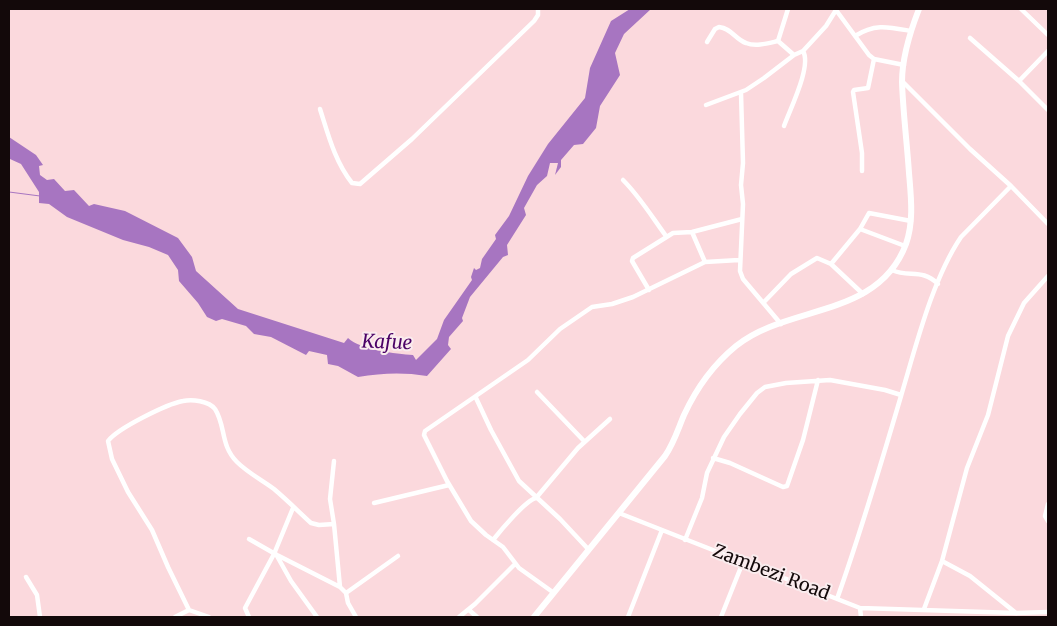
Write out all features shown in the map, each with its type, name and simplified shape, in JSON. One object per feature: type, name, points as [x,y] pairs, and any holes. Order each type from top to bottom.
[{"type":"street","points":[[320,109],[332,146],[346,176],[352,183],[360,184],[412,139],[534,21],[538,15],[538,9]]},
{"type":"street","points":[[778,41],[788,9]]},
{"type":"street","points":[[534,617],[669,450],[691,401],[713,370],[730,351],[746,339],[781,324],[863,294],[875,286],[890,271],[905,246],[912,221],[902,81],[911,31],[919,9]]},
{"type":"street","points":[[1021,9],[1048,35]]},
{"type":"street","points":[[706,105],[741,93],[794,55],[803,51],[826,26],[836,10],[864,51],[874,59],[904,65]]},
{"type":"street","points":[[855,36],[865,30],[886,26],[911,31]]},
{"type":"street","points":[[707,42],[719,27],[726,29],[745,43],[765,44],[778,41]]},
{"type":"street","points":[[970,38],[1019,81],[1048,110]]},
{"type":"street","points":[[778,41],[794,55]]},
{"type":"street","points":[[784,126],[805,68],[806,57],[803,51]]},
{"type":"street","points":[[1019,81],[1048,51]]},
{"type":"street","points":[[862,171],[862,153],[852,92],[868,88],[874,59]]},
{"type":"street","points":[[902,81],[1048,224]]},
{"type":"street","points":[[741,93],[743,154],[740,271],[743,279],[781,324]]},
{"type":"street","points":[[624,180],[637,194],[666,236]]},
{"type":"street","points":[[837,599],[864,520],[913,353],[938,284],[956,244],[1011,186]]},
{"type":"street","points":[[831,264],[860,229],[870,213],[912,221]]},
{"type":"street","points":[[649,290],[632,259],[666,236],[679,232],[692,232],[742,219]]},
{"type":"street","points":[[860,229],[905,246]]},
{"type":"street","points":[[692,232],[705,262]]},
{"type":"street","points":[[764,302],[791,274],[818,258],[831,264],[863,294]]},
{"type":"street","points":[[554,593],[515,564],[511,554],[482,532],[467,516],[449,485],[424,433],[528,360],[560,329],[592,308],[629,299],[705,262],[739,260]]},
{"type":"street","points":[[890,271],[916,273],[932,279],[938,284]]},
{"type":"street","points":[[924,609],[942,561],[966,468],[988,415],[1008,336],[1024,303],[1048,276]]},
{"type":"street","points":[[684,540],[702,498],[705,478],[724,436],[734,420],[756,393],[765,387],[818,380],[840,381],[901,395]]},
{"type":"street","points":[[714,458],[730,463],[784,487],[787,486],[803,440],[818,380]]},
{"type":"street","points":[[537,392],[584,441]]},
{"type":"street","points":[[476,398],[517,477],[589,550]]},
{"type":"street","points":[[209,617],[189,610],[152,530],[128,492],[112,458],[108,443],[110,438],[130,425],[173,404],[183,401],[204,403],[216,410],[227,449],[238,463],[274,489],[314,525],[334,524]]},
{"type":"street","points":[[493,540],[528,502],[536,498],[559,468],[584,441],[610,419]]},
{"type":"street","points":[[334,461],[330,499],[340,587]]},
{"type":"street","points":[[374,503],[449,485]]},
{"type":"street","points":[[1048,504],[1045,516],[1048,521]]},
{"type":"street","points":[[249,617],[245,608],[276,554],[293,508]]},
{"type":"street","name":"Zambezi Road","points":[[619,513],[860,608],[924,609],[1036,615],[1048,612]]},
{"type":"street","points":[[628,617],[662,530]]},
{"type":"street","points":[[249,539],[340,587],[346,593],[348,603],[356,617]]},
{"type":"street","points":[[276,554],[291,581],[317,617]]},
{"type":"street","points":[[346,593],[398,556]]},
{"type":"street","points":[[942,561],[970,576],[1016,613]]},
{"type":"street","points":[[721,617],[743,562]]},
{"type":"street","points":[[459,617],[469,610],[515,564]]},
{"type":"street","points":[[26,577],[37,595],[40,617]]},
{"type":"street","points":[[860,608],[860,617]]},
{"type":"street","points":[[175,617],[189,610]]},
{"type":"street","points":[[469,610],[477,617]]},
{"type":"shaded area","points":[[630,9],[651,9],[624,34],[615,53],[620,75],[600,106],[596,128],[583,144],[574,145],[561,160],[561,167],[555,175],[558,163],[550,163],[547,176],[537,185],[524,208],[526,215],[507,245],[508,255],[503,257],[470,297],[462,318],[463,321],[449,337],[448,345],[451,349],[427,376],[392,374],[358,377],[338,366],[328,364],[327,355],[309,351],[306,355],[271,337],[254,334],[246,326],[222,319],[216,321],[207,317],[179,281],[178,270],[168,255],[149,247],[123,240],[67,217],[49,204],[39,203],[39,192],[21,164],[9,157],[9,137],[36,155],[43,165],[39,166],[40,175],[47,180],[54,179],[65,191],[74,190],[89,206],[94,204],[125,211],[178,238],[192,257],[196,271],[238,309],[344,343],[348,338],[361,346],[413,355],[416,360],[437,339],[444,320],[472,280],[474,268],[476,270],[480,268],[482,259],[496,239],[495,235],[509,216],[528,176],[548,144],[585,98],[590,68],[611,21]]},
{"type":"waterway","points":[[9,192],[40,196]]},
{"type":"water label","name":"Kafue","points":[[387,343]]}]
